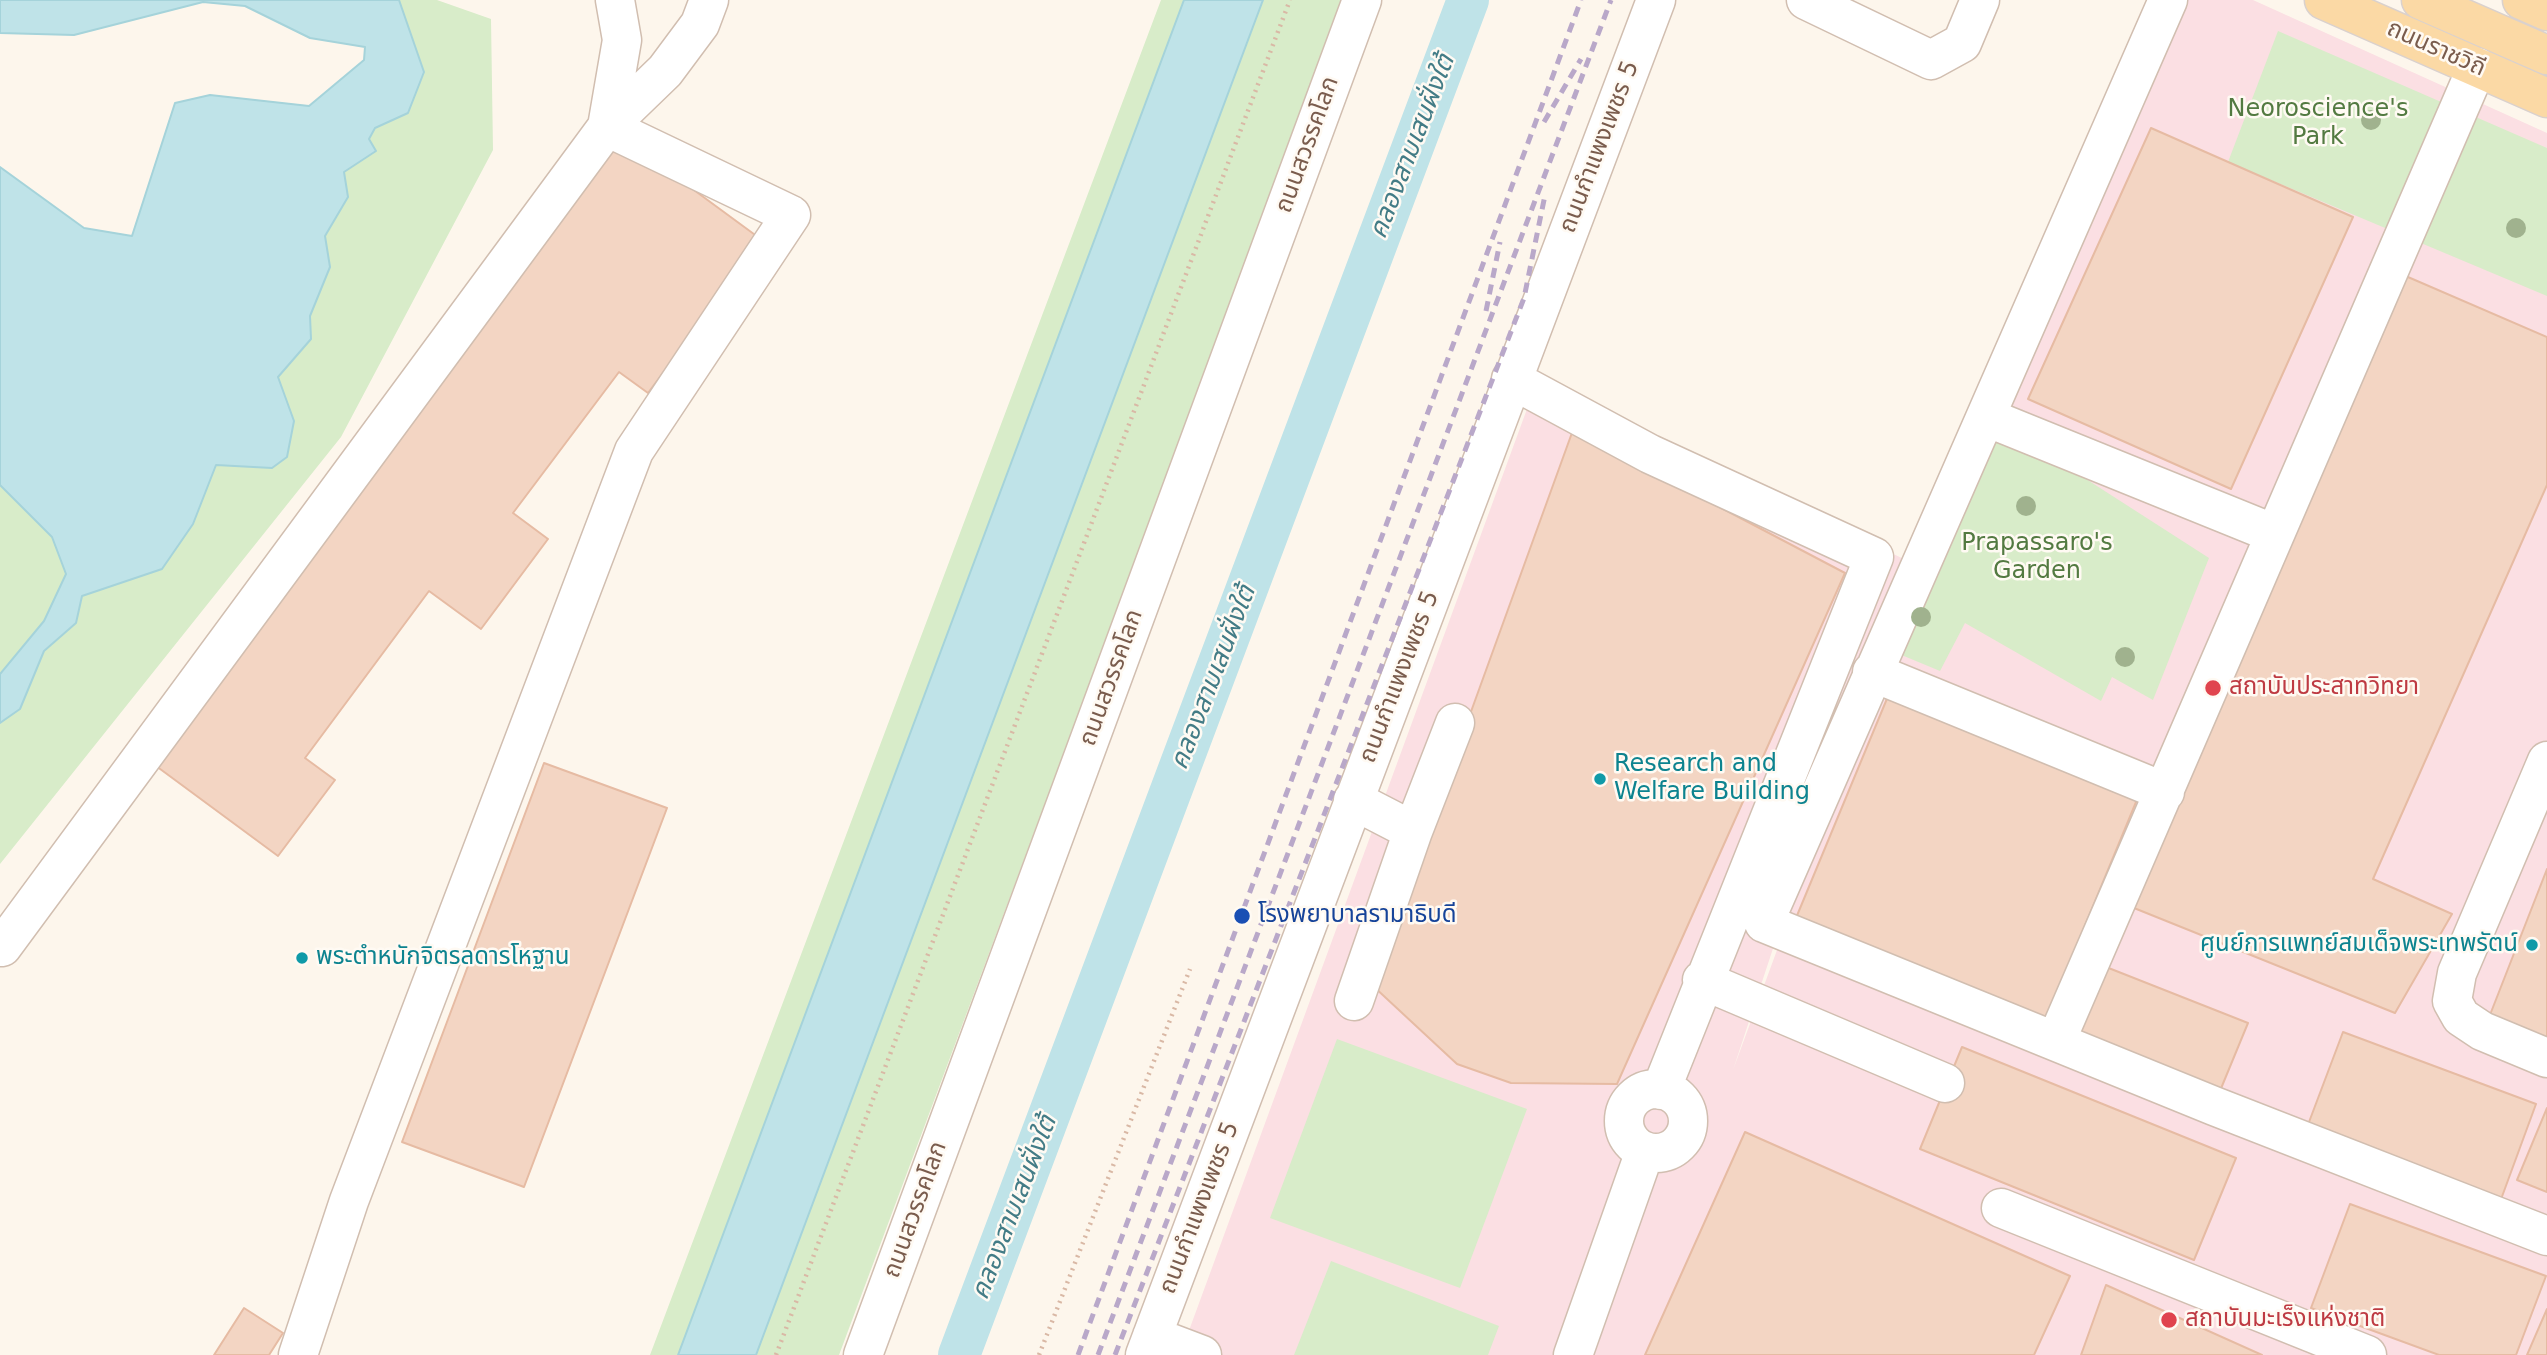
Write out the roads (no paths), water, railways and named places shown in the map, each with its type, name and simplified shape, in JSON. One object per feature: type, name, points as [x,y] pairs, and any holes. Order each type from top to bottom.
[{"type":"main road","name":"ถนนราชวิถี","points":[[2325,0],[2547,98]]},
{"type":"main road","points":[[2421,0],[2547,55]]},
{"type":"main road","points":[[2522,0],[2547,11]]},
{"type":"street","points":[[607,127],[622,40],[615,0]]},
{"type":"street","points":[[1,948],[607,127],[665,71],[699,24],[709,0]]},
{"type":"street","name":"ถนนสวรรคโลก","points":[[863,1355],[1362,0]]},
{"type":"street","name":"ถนนกำแพงเพชร 5","points":[[1148,1346],[1656,0]]},
{"type":"street","points":[[1806,0],[1931,60],[1962,43],[1980,0]]},
{"type":"street","points":[[2168,0],[1764,923],[2538,1233]]},
{"type":"street","points":[[2056,1041],[2477,66]]},
{"type":"street","points":[[298,1355],[349,1201],[634,451],[791,215],[607,127]]},
{"type":"street","points":[[1511,379],[1650,454],[1874,557],[1702,980],[1661,1090],[1679,1099],[1689,1118],[1688,1129],[1676,1147],[1666,1152],[1645,1151],[1573,1355]]},
{"type":"street","points":[[1986,417],[2275,534]]},
{"type":"street","points":[[1872,672],[2165,792]]},
{"type":"street","points":[[1354,1001],[1413,831],[1455,723]]},
{"type":"street","points":[[2547,761],[2457,973],[2452,1001],[2461,1017],[2482,1031],[2547,1058]]},
{"type":"street","points":[[1353,800],[1413,831]]},
{"type":"street","points":[[1702,980],[1945,1083]]},
{"type":"street","points":[[2001,1208],[2367,1355]]},
{"type":"street","points":[[1148,1346],[1202,1355]]},
{"type":"water","points":[[0,0],[399,0],[424,72],[408,113],[375,128],[369,139],[376,151],[344,172],[348,197],[325,236],[330,267],[310,316],[311,339],[278,377],[294,421],[287,457],[272,468],[216,465],[193,524],[162,569],[82,596],[76,623],[44,651],[20,709],[0,723],[0,674],[44,621],[66,574],[52,537],[0,485],[0,167],[84,228],[132,236],[175,103],[210,95],[309,106],[364,60],[365,47],[310,38],[245,6],[203,2],[74,35],[0,33]]},
{"type":"water","points":[[1184,0],[1263,0],[756,1355],[678,1355]]},
{"type":"waterway","name":"คลองสามเสนฝั่งใต้","points":[[959,1355],[1468,0]]},
{"type":"railway","points":[[1078,1355],[1581,0]]},
{"type":"railway","points":[[1098,1355],[1611,0]]},
{"type":"railway","points":[[1544,122],[1581,59]]},
{"type":"railway","points":[[1115,1355],[1524,298],[1545,195]]},
{"type":"railway","points":[[1486,311],[1500,242]]},
{"type":"place","name":"สถาบันประสาทวิทยา","points":[[2213,688]]},
{"type":"place","name":"Research and Welfare Building","points":[[1600,779]]},
{"type":"place","name":"โรงพยาบาลรามาธิบดี","points":[[1242,916]]},
{"type":"place","name":"ศูนย์การแพทย์สมเด็จพระเทพรัตน์","points":[[2532,945]]},
{"type":"place","name":"พระตำหนักจิตรลดารโหฐาน","points":[[302,958]]},
{"type":"place","name":"สถาบันมะเร็งแห่งชาติ","points":[[2169,1320]]},
{"type":"park label","name":"Neoroscience's Park","points":[[2318,124]]},
{"type":"park label","name":"Prapassaro's Garden","points":[[2037,558]]}]
